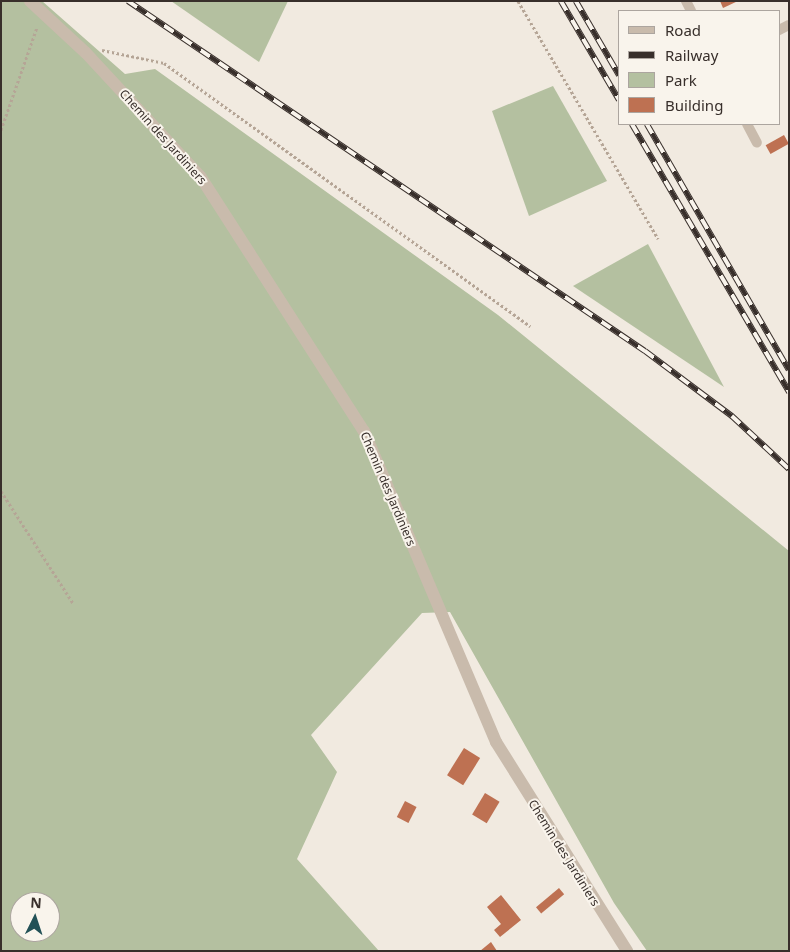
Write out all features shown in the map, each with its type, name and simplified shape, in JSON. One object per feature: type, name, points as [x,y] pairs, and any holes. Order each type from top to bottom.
[{"type":"street","name":"Chemin des Jardiniers","points":[[30,1],[86,53],[200,176],[364,431],[496,742],[627,951]]},
{"type":"lane","points":[[748,125],[757,143]]},
{"type":"path","points":[[518,1],[658,239]]},
{"type":"path","points":[[1,130],[42,13]]},
{"type":"path","points":[[86,53],[97,49],[164,63],[530,326]]},
{"type":"path","points":[[1,491],[73,603]]},
{"type":"green space","points":[[1,1],[42,1],[125,74],[155,69],[498,315],[789,551],[789,951],[647,951],[614,903],[450,612],[422,613],[311,735],[337,772],[297,859],[379,951],[1,951]]},
{"type":"green space","points":[[171,1],[288,1],[259,62]]},
{"type":"green space","points":[[553,86],[607,181],[529,216],[492,111]]},
{"type":"green space","points":[[648,244],[724,387],[573,286]]},
{"type":"building","points":[[720,1],[738,1],[723,8]]},
{"type":"building","points":[[784,135],[789,144],[770,154],[766,145]]},
{"type":"building","points":[[464,748],[480,758],[463,785],[447,775]]},
{"type":"building","points":[[485,793],[500,802],[487,823],[472,814]]},
{"type":"building","points":[[405,801],[417,807],[408,823],[397,817]]},
{"type":"building","points":[[559,888],[564,894],[541,913],[536,907]]},
{"type":"building","points":[[501,895],[521,920],[500,937],[494,930],[501,924],[487,907]]},
{"type":"building","points":[[491,942],[497,951],[480,951]]},
{"type":"railway","points":[[128,1],[645,351],[732,416],[789,469]]},
{"type":"railway","points":[[561,1],[618,98]]},
{"type":"railway","points":[[576,1],[618,73]]},
{"type":"railway","points":[[633,125],[789,392]]},
{"type":"railway","points":[[648,125],[789,370]]}]
